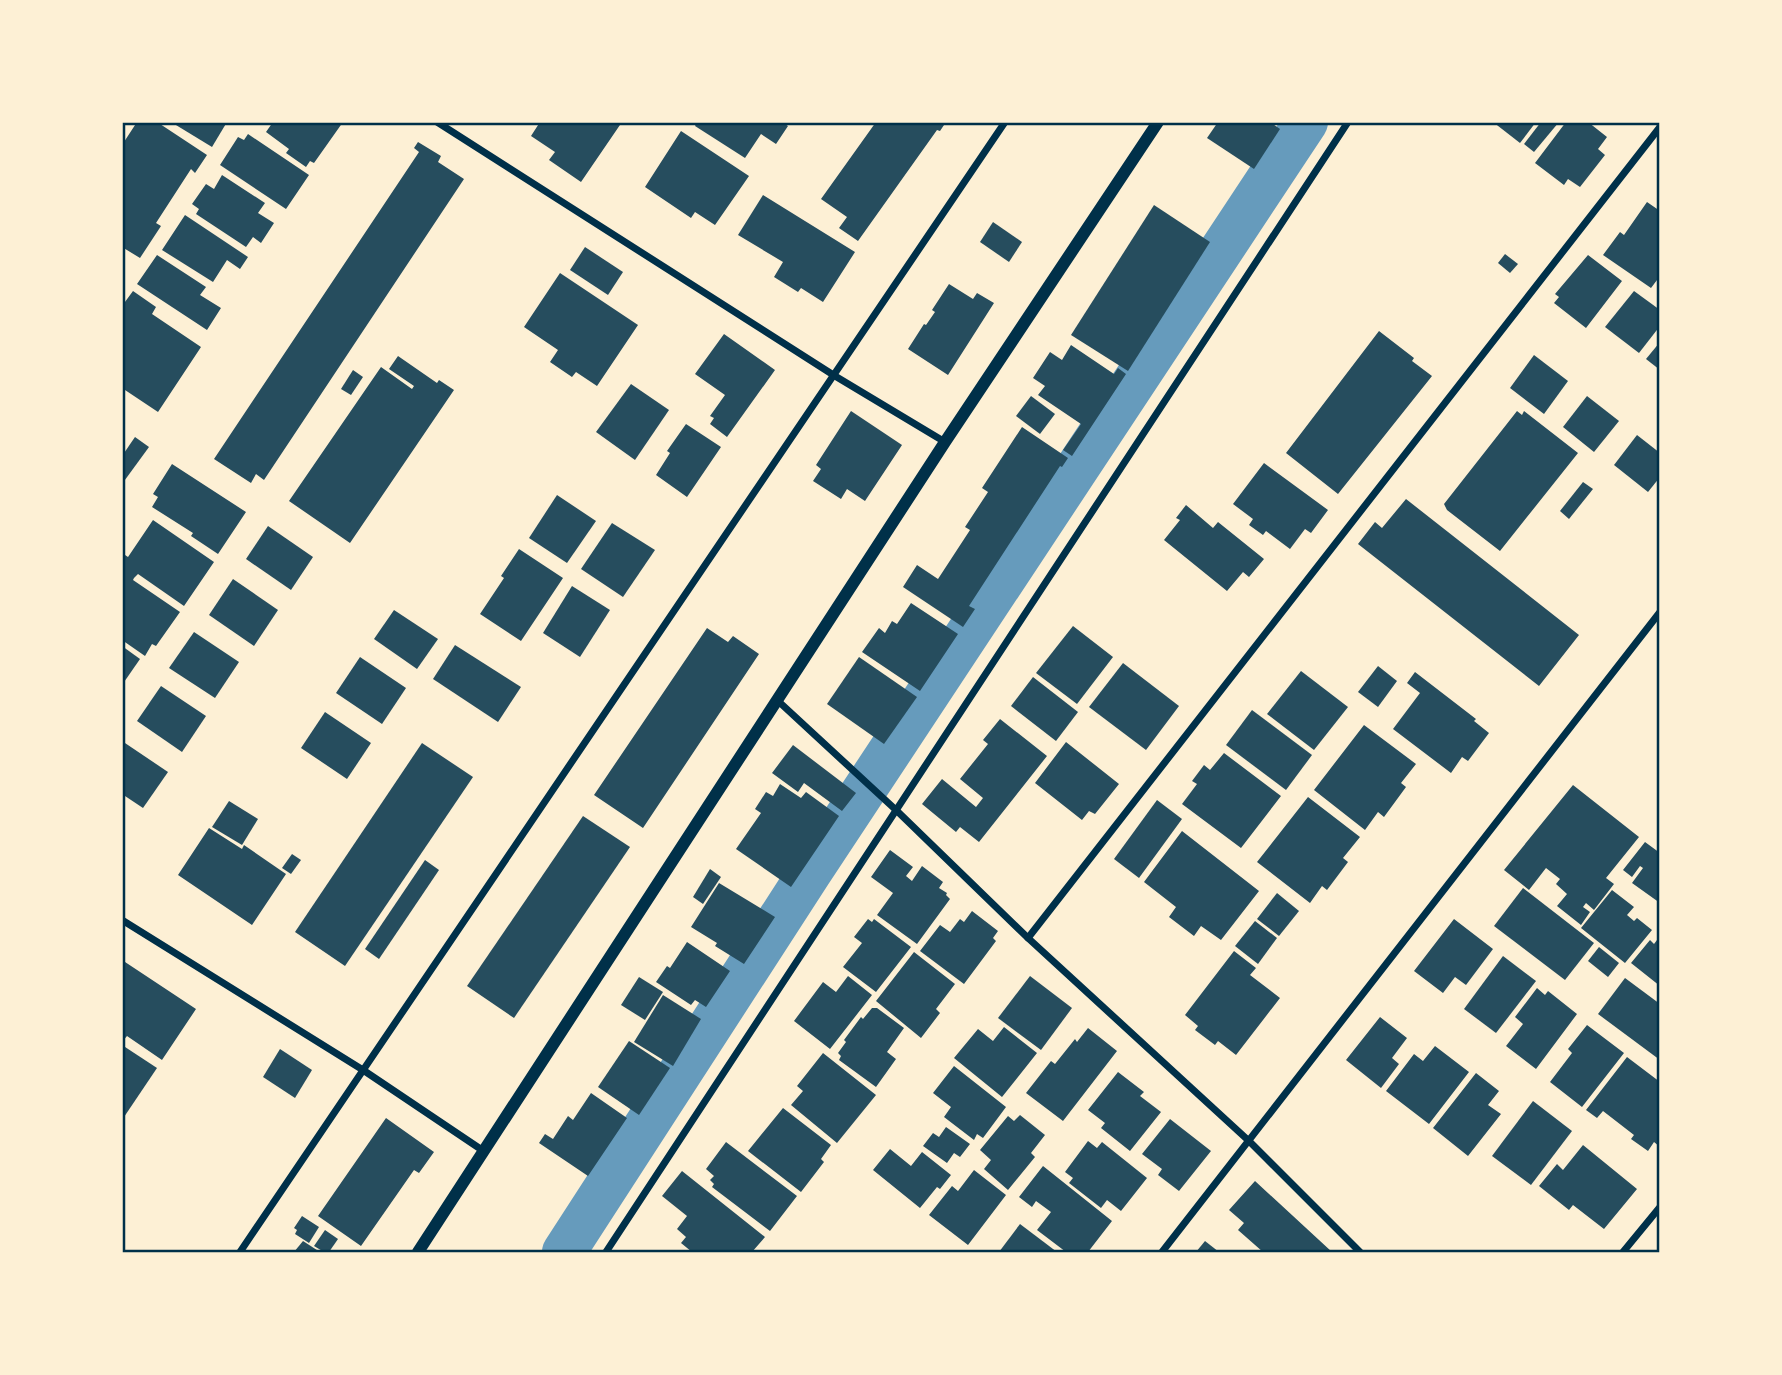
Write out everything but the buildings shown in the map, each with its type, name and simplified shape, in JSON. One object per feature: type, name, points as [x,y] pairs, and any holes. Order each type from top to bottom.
[{"type":"street","points":[[436,122],[835,376],[945,442]]},
{"type":"street","points":[[240,1252],[1005,122]]},
{"type":"street","points":[[418,1252],[485,1153],[945,442],[1158,122]]},
{"type":"street","points":[[606,1252],[1348,122]]},
{"type":"street","points":[[1028,938],[1660,127]]},
{"type":"street","points":[[1162,1252],[1660,612]]},
{"type":"street","points":[[777,700],[1028,938],[1249,1141],[1360,1252]]},
{"type":"street","points":[[122,920],[363,1070],[485,1153]]},
{"type":"street","points":[[1623,1252],[1660,1207]]},
{"type":"waterway","points":[[564,1252],[810,872],[1306,122]]}]
